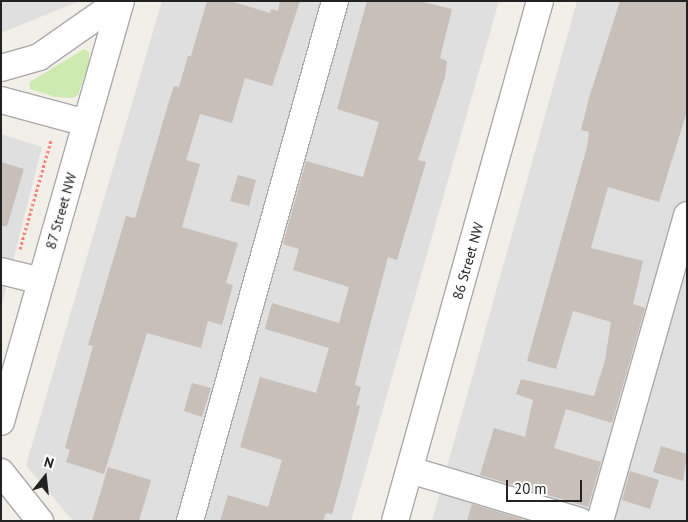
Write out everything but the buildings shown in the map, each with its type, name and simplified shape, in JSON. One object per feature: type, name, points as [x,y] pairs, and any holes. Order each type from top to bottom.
[{"type":"street","name":"87 Street NW","points":[[1,68],[39,57],[120,1]]},
{"type":"street","name":"87 Street NW","points":[[1,422],[21,276],[86,123],[120,1]]},
{"type":"street","points":[[190,521],[335,1]]},
{"type":"street","name":"86 Street NW","points":[[395,521],[540,1]]},
{"type":"street","points":[[1,100],[86,123]]},
{"type":"street","points":[[600,521],[687,215]]},
{"type":"street","points":[[410,470],[580,521]]},
{"type":"street","points":[[1,472],[40,521]]},
{"type":"path","points":[[21,276],[16,266],[59,116]]},
{"type":"shaded area","points":[[1,1],[80,1],[1,33]]},
{"type":"shaded area","points":[[162,1],[499,1],[351,521],[73,521],[26,465]]},
{"type":"shaded area","points":[[577,1],[687,1],[687,521],[432,521]]},
{"type":"shaded area","points":[[1,134],[42,147],[1,308]]},
{"type":"green space","points":[[84,49],[89,52],[89,62],[78,95],[73,98],[55,97],[30,89],[30,82]]}]
